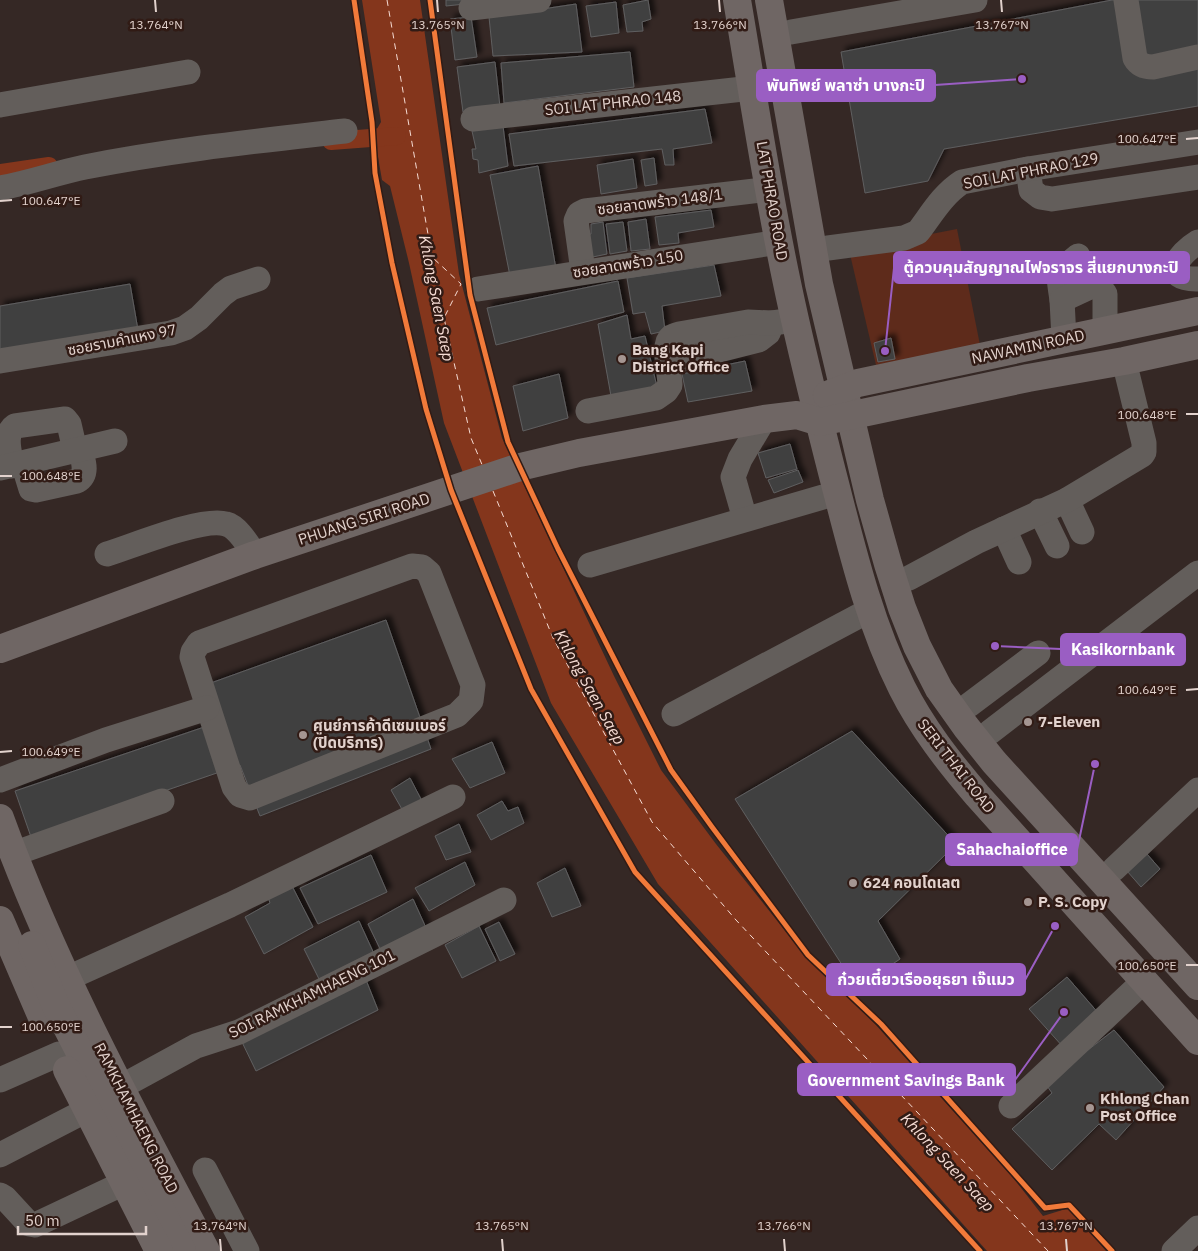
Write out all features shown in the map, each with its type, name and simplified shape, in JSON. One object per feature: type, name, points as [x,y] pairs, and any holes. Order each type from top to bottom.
[{"type":"main road","name":"LAT PHRAO ROAD","points":[[737,0],[779,242],[783,322],[810,412]]},
{"type":"main road","points":[[748,0],[787,221],[816,361],[868,567],[900,658],[923,699],[979,776],[1198,1016]]},
{"type":"main road","points":[[769,0],[819,284],[870,500],[902,608],[917,646],[939,688],[966,727],[994,762],[1198,986]]},
{"type":"main road","points":[[785,0],[828,248],[858,383],[909,578],[920,614],[934,649],[969,705],[990,732],[1198,959]]},
{"type":"main road","name":"NAWAMIN ROAD","points":[[858,383],[1198,312]]},
{"type":"main road","points":[[1064,339],[1070,371]]},
{"type":"main road","name":"NAWAMIN ROAD","points":[[866,412],[1198,345]]},
{"type":"main road","name":"PHUANG SIRI ROAD","points":[[810,412],[858,383]]},
{"type":"main road","name":"PHUANG SIRI ROAD","points":[[0,649],[255,555],[518,468],[579,453],[764,419],[810,412],[866,412]]},
{"type":"main road","name":"SERI THAI ROAD","points":[[810,412],[870,610],[899,682],[916,715],[933,740],[977,795],[1198,1041]]},
{"type":"main road","name":"RAMKHAMHAENG ROAD","points":[[0,818],[7,859],[55,1004],[182,1251]]},
{"type":"main road","name":"RAMKHAMHAENG ROAD","points":[[7,859],[120,1088],[206,1251]]},
{"type":"main road","points":[[1,926],[59,1054],[159,1251]]},
{"type":"street","points":[[471,8],[540,0]]},
{"type":"street","points":[[791,32],[975,0]]},
{"type":"street","points":[[1126,0],[1134,58],[1137,62],[1147,67],[1153,67],[1198,57]]},
{"type":"street","points":[[0,105],[188,72]]},
{"type":"street","name":"SOI LAT PHRAO 148","points":[[474,119],[752,88]]},
{"type":"street","points":[[0,188],[84,168],[200,148],[345,131]]},
{"type":"street","name":"SOI LAT PHRAO 129","points":[[828,248],[913,236],[953,188],[962,182],[1028,169],[1198,142]]},
{"type":"street","points":[[1028,169],[1031,190],[1040,197],[1052,199],[1198,177]]},
{"type":"street","name":"ซอยลาดพร้าว 148/1","points":[[583,271],[576,221],[579,214],[585,211],[770,189]]},
{"type":"street","name":"ซอยลาดพร้าว 150","points":[[478,289],[583,271],[779,242]]},
{"type":"street","points":[[1198,242],[1181,256],[1175,265],[1177,274],[1183,277],[1198,279]]},
{"type":"street","points":[[1064,339],[1059,274],[1061,270],[1078,256]]},
{"type":"street","name":"ซอยรามคำแหง 97","points":[[0,362],[171,333],[185,328],[200,318],[231,288],[258,279]]},
{"type":"street","points":[[1062,300],[1092,286],[1099,286],[1105,294],[1105,331]]},
{"type":"street","points":[[588,411],[656,398],[666,391],[670,385],[668,362],[759,340],[783,322]]},
{"type":"street","points":[[909,578],[1040,511],[1067,500],[1138,459],[1144,452],[1144,443],[1124,361]]},
{"type":"street","points":[[745,519],[733,476],[740,459],[764,419]]},
{"type":"street","points":[[65,420],[69,424],[78,450],[84,473],[82,478],[36,490],[31,489],[12,466],[8,435],[11,429],[16,426],[65,420]]},
{"type":"street","points":[[78,450],[115,440]]},
{"type":"street","points":[[590,565],[823,497]]},
{"type":"street","points":[[1067,500],[1082,532]]},
{"type":"street","points":[[1040,511],[1057,546]]},
{"type":"street","points":[[107,554],[197,525],[214,523],[228,524],[255,555]]},
{"type":"street","points":[[1004,529],[1019,562]]},
{"type":"street","points":[[412,566],[422,567],[429,573],[473,685],[471,701],[457,715],[250,798],[240,795],[234,787],[207,708],[192,658],[199,642],[412,566]]},
{"type":"street","points":[[990,732],[1198,573]]},
{"type":"street","points":[[674,714],[870,610]]},
{"type":"street","points":[[969,705],[1038,653]]},
{"type":"street","points":[[0,780],[106,740],[207,708]]},
{"type":"street","points":[[1114,869],[1198,790]]},
{"type":"street","points":[[66,979],[230,905],[453,797]]},
{"type":"street","points":[[7,859],[162,801]]},
{"type":"street","name":"SOI RAMKHAMHAENG 101","points":[[120,1088],[196,1046],[239,1032],[504,900]]},
{"type":"street","points":[[1010,1106],[1144,981]]},
{"type":"street","points":[[0,1080],[59,1054]]},
{"type":"street","points":[[0,1155],[87,1110]]},
{"type":"street","points":[[205,1170],[247,1251]]},
{"type":"street","points":[[0,1195],[5,1198],[28,1224],[35,1225],[124,1183]]},
{"type":"street","points":[[1174,1251],[1198,1228]]},
{"type":"shaded area","points":[[957,229],[980,345],[876,365],[849,250]]},
{"type":"water","name":"Khlong Saen Saep","points":[[362,0],[420,0],[459,274],[502,438],[614,676],[661,770],[716,844],[806,957],[876,1025],[1014,1179],[1043,1216],[1069,1208],[1106,1251],[987,1251],[658,884],[551,703],[444,423],[390,186],[382,180],[374,134],[381,122]]},
{"type":"building","points":[[446,0],[483,0],[484,2],[446,6]]},
{"type":"building","points":[[648,0],[651,19],[642,22],[643,31],[627,32],[623,5]]},
{"type":"building","points":[[1112,0],[1198,0],[1198,106],[944,149],[928,181],[865,193],[841,52]]},
{"type":"building","points":[[616,2],[619,33],[591,37],[586,6]]},
{"type":"building","points":[[576,4],[582,52],[493,56],[489,17]]},
{"type":"building","points":[[471,17],[477,57],[455,60],[450,19]]},
{"type":"building","points":[[630,52],[634,87],[504,103],[501,63]]},
{"type":"building","points":[[495,62],[500,107],[463,112],[457,67]]},
{"type":"building","points":[[705,109],[712,143],[673,149],[674,165],[665,165],[662,149],[514,166],[509,134]]},
{"type":"building","points":[[503,126],[508,166],[479,173],[478,160],[473,159],[472,149],[476,149],[472,131]]},
{"type":"building","points":[[654,158],[657,184],[645,186],[641,160]]},
{"type":"building","points":[[633,159],[637,188],[601,194],[597,165]]},
{"type":"building","points":[[538,166],[556,269],[510,276],[490,175]]},
{"type":"building","points":[[711,210],[714,227],[678,233],[679,243],[659,245],[655,217]]},
{"type":"building","points":[[646,219],[650,249],[631,251],[628,222]]},
{"type":"building","points":[[603,222],[607,254],[588,258],[582,235],[591,234],[591,224]]},
{"type":"building","points":[[623,222],[627,251],[610,254],[606,224]]},
{"type":"building","points":[[714,265],[721,296],[662,306],[665,331],[651,334],[645,312],[633,314],[627,278]]},
{"type":"building","points":[[618,281],[624,312],[496,345],[487,308]]},
{"type":"building","points":[[130,284],[138,330],[0,353],[0,306]]},
{"type":"building","points":[[627,315],[631,339],[645,336],[657,387],[611,396],[598,324]]},
{"type":"building","points":[[891,338],[895,359],[878,362],[874,343]]},
{"type":"building","points":[[745,361],[752,391],[688,402],[682,374]]},
{"type":"building","points":[[559,374],[568,418],[523,431],[513,386]]},
{"type":"building","points":[[790,444],[797,469],[766,478],[758,453]]},
{"type":"building","points":[[798,470],[803,482],[774,493],[768,480]]},
{"type":"building","name":"ศูนย์การค้าดีเซมเบอร์ (ปิดบริการ)","points":[[386,620],[431,749],[260,816],[240,765],[31,837],[15,791],[219,722],[208,684]]},
{"type":"building","name":"624 คอนโดเลต","points":[[852,731],[956,844],[878,921],[900,959],[857,988],[735,799]]},
{"type":"building","points":[[492,742],[505,773],[470,788],[452,759]]},
{"type":"building","points":[[410,778],[422,801],[403,811],[391,790]]},
{"type":"building","points":[[502,801],[508,811],[518,807],[524,823],[491,840],[477,815]]},
{"type":"building","points":[[459,824],[471,852],[446,860],[435,836]]},
{"type":"building","points":[[1147,854],[1160,869],[1141,887],[1127,871]]},
{"type":"building","points":[[371,855],[387,892],[318,924],[300,888]]},
{"type":"building","points":[[465,862],[475,885],[429,911],[415,888]]},
{"type":"building","points":[[565,868],[581,906],[552,917],[537,883]]},
{"type":"building","points":[[292,886],[313,927],[264,954],[245,917],[270,903],[268,897]]},
{"type":"building","points":[[413,899],[427,930],[383,955],[368,924]]},
{"type":"building","points":[[359,921],[375,956],[321,983],[304,949]]},
{"type":"building","points":[[499,922],[515,954],[500,961],[485,929]]},
{"type":"building","points":[[479,926],[496,961],[462,978],[445,945]]},
{"type":"building","points":[[1067,977],[1100,1015],[1064,1048],[1029,1009]]},
{"type":"building","points":[[366,980],[378,1010],[256,1071],[240,1038]]},
{"type":"building","name":"Khlong Chan Post Office","points":[[1114,1030],[1164,1087],[1116,1140],[1099,1124],[1052,1170],[1012,1129],[1052,1093],[1045,1083]]},
{"type":"waterway","points":[[331,141],[397,136]]},
{"type":"waterway","points":[[0,173],[49,166]]},
{"type":"ferry route","points":[[387,0],[432,257],[461,284],[444,318],[471,438],[483,467]]},
{"type":"ferry route","points":[[493,491],[553,638],[652,822],[736,920],[1048,1251]]},
{"type":"cycle path","points":[[354,0],[372,122],[375,173],[392,263],[426,409],[451,490],[531,689],[635,872],[980,1251]]},
{"type":"cycle path","points":[[430,0],[470,295],[508,442],[558,549],[671,770],[808,955],[881,1024],[1045,1208],[1069,1205],[1112,1251]]},
{"type":"place","name":"พันทิพย์ พลาซ่า บางกะปิ","points":[[1022,79]]},
{"type":"place","name":"ตู้ควบคุมสัญญาณไฟจราจร สี่แยกบางกะปิ","points":[[885,351]]},
{"type":"place","name":"Bang Kapi District Office","points":[[622,359]]},
{"type":"place","name":"Kasikornbank","points":[[995,646]]},
{"type":"place","name":"7-Eleven","points":[[1028,722]]},
{"type":"place","name":"ศูนย์การค้าดีเซมเบอร์ (ปิดบริการ)","points":[[303,735]]},
{"type":"place","name":"Sahachaioffice","points":[[1095,764]]},
{"type":"place","name":"624 คอนโดเลต","points":[[853,883]]},
{"type":"place","name":"P. S. Copy","points":[[1028,902]]},
{"type":"place","name":"ก๋วยเตี๋ยวเรืออยุธยา เจ๊แมว","points":[[1055,926]]},
{"type":"place","name":"Government Savings Bank","points":[[1064,1012]]},
{"type":"place","name":"Khlong Chan Post Office","points":[[1090,1108]]}]
